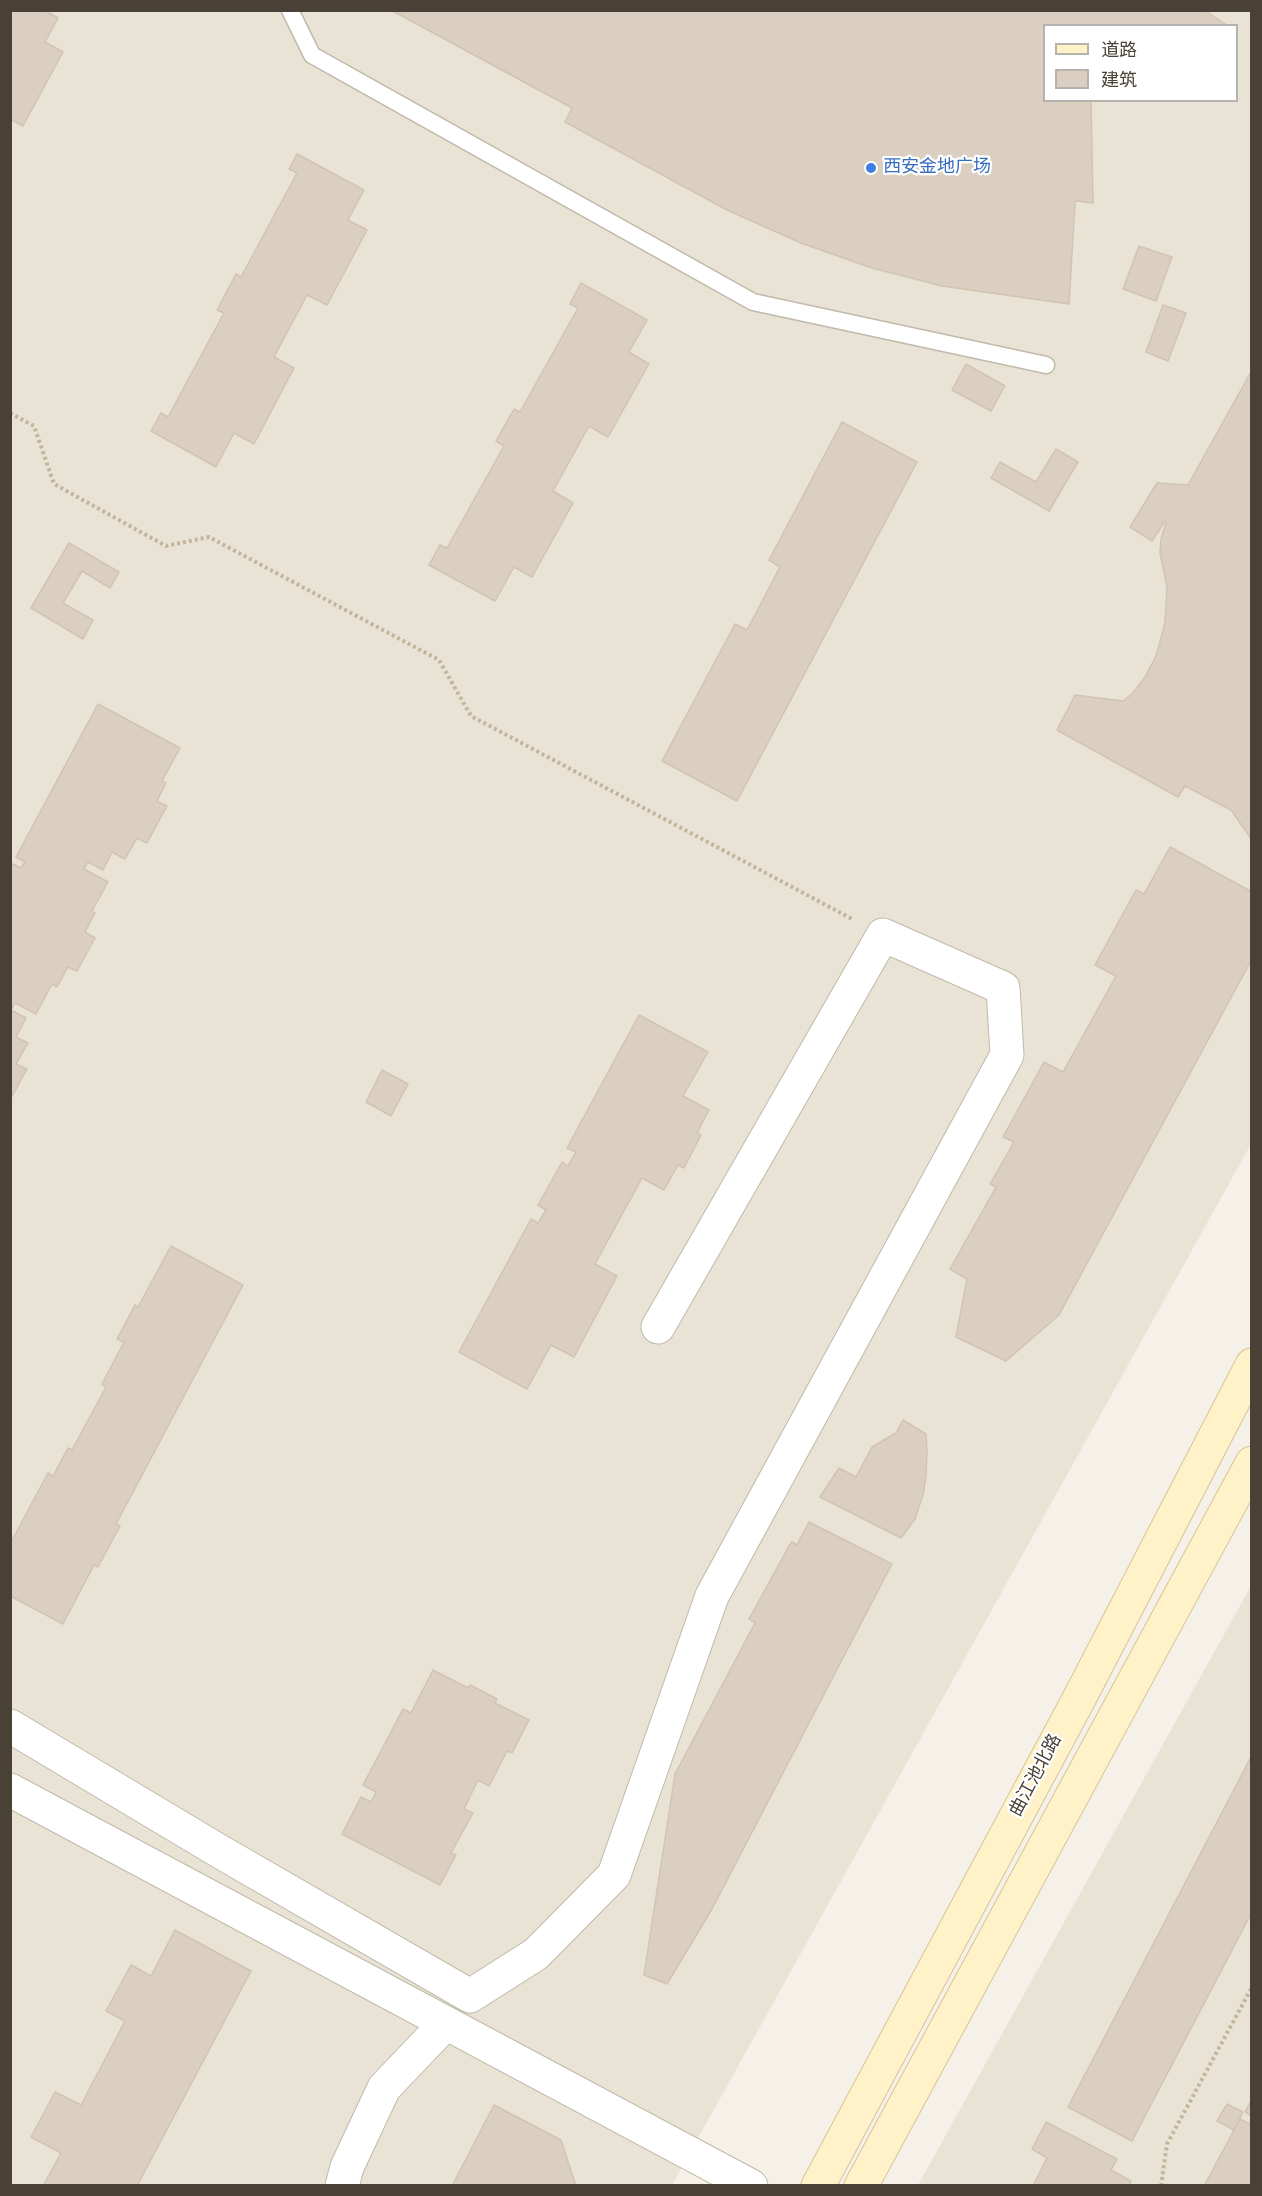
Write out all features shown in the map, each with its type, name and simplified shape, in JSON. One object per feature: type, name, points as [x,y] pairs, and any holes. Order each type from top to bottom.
[{"type":"main road","name":"曲江池北路","points":[[818,2186],[1080,1697],[1251,1365]]},
{"type":"main road","points":[[861,2186],[1251,1463]]},
{"type":"street","points":[[10,1726],[219,1851],[470,1996],[536,1954],[614,1875],[712,1596],[1007,1055],[1003,988],[883,935],[658,1327]]},
{"type":"street","points":[[10,1791],[751,2186]]},
{"type":"street","points":[[342,2186],[347,2167],[384,2088],[446,2023]]},
{"type":"lane","points":[[290,10],[312,55],[753,302],[1046,365]]},
{"type":"path","points":[[10,413],[34,426],[54,484],[166,546],[209,537],[439,660],[471,716],[883,935]]},
{"type":"path","points":[[1161,2186],[1167,2144],[1251,1987]]},
{"type":"shaded area","points":[[11,11],[1251,11],[1251,1144],[672,2185],[11,2186]]},
{"type":"shaded area","points":[[1251,1586],[1251,2185],[918,2185]]},
{"type":"building","points":[[10,10],[44,10],[58,18],[45,42],[63,52],[23,126],[10,119]]},
{"type":"building","name":"西安金地广场","points":[[391,10],[1204,10],[1225,24],[1043,24],[1043,102],[1091,102],[1093,203],[1076,201],[1075,203],[1069,304],[942,286],[872,268],[801,243],[727,210],[565,122],[572,108]]},
{"type":"building","points":[[297,154],[364,190],[348,220],[367,230],[327,305],[307,295],[274,357],[294,368],[254,444],[234,433],[216,467],[151,431],[161,413],[168,417],[224,313],[217,310],[236,274],[241,277],[297,173],[289,169]]},
{"type":"building","points":[[1139,246],[1172,257],[1156,301],[1123,289]]},
{"type":"building","points":[[581,283],[647,320],[629,352],[649,364],[608,437],[589,426],[553,491],[573,503],[532,577],[514,567],[495,601],[429,565],[440,545],[447,548],[504,446],[496,441],[514,409],[520,412],[578,308],[570,304]]},
{"type":"building","points":[[1163,305],[1186,313],[1168,361],[1146,352]]},
{"type":"building","points":[[966,364],[1005,386],[991,411],[952,390]]},
{"type":"building","points":[[1252,370],[1252,840],[1231,810],[1185,786],[1178,797],[1057,730],[1075,695],[1123,701],[1133,693],[1145,677],[1156,656],[1165,623],[1167,587],[1160,553],[1166,523],[1165,521],[1152,541],[1130,527],[1157,483],[1188,485]]},
{"type":"building","points":[[842,422],[917,462],[737,801],[662,761],[735,624],[747,630],[780,567],[769,560]]},
{"type":"building","points":[[1056,449],[1078,462],[1049,511],[991,478],[1000,462],[1036,482]]},
{"type":"building","points":[[69,543],[119,572],[110,588],[82,571],[63,603],[93,620],[83,639],[31,608]]},
{"type":"building","points":[[98,704],[180,748],[162,781],[166,783],[157,801],[167,806],[147,843],[137,838],[125,859],[112,852],[103,870],[88,862],[84,869],[108,882],[92,911],[95,913],[85,932],[95,938],[77,971],[68,967],[57,987],[52,984],[36,1014],[15,1003],[11,1010],[26,1018],[16,1037],[28,1043],[16,1064],[27,1069],[10,1100],[10,869],[13,864],[21,868],[25,862],[16,857]]},
{"type":"building","points":[[1170,847],[1252,892],[1252,959],[1059,1315],[1006,1361],[956,1337],[967,1279],[950,1269],[996,1187],[990,1184],[1014,1142],[1003,1137],[1044,1062],[1063,1072],[1116,976],[1095,965],[1136,890],[1144,894]]},
{"type":"building","points":[[639,1015],[708,1052],[683,1096],[709,1110],[697,1133],[701,1135],[684,1168],[678,1165],[664,1190],[642,1178],[595,1264],[617,1276],[574,1357],[551,1345],[527,1389],[459,1352],[531,1219],[538,1223],[546,1210],[538,1205],[562,1162],[568,1166],[576,1152],[567,1148]]},
{"type":"building","points":[[382,1070],[408,1084],[391,1116],[366,1102]]},
{"type":"building","points":[[171,1246],[243,1285],[116,1524],[120,1526],[98,1567],[94,1565],[63,1624],[10,1596],[10,1544],[48,1473],[53,1476],[68,1448],[72,1450],[106,1387],[102,1384],[124,1342],[117,1339],[135,1305],[138,1307]]},
{"type":"building","points":[[903,1420],[926,1434],[927,1451],[923,1495],[915,1519],[901,1538],[820,1497],[839,1468],[856,1477],[872,1447],[896,1433]]},
{"type":"building","points":[[809,1522],[892,1564],[712,1909],[667,1984],[644,1975],[675,1774],[755,1623],[749,1619],[789,1546],[792,1542],[797,1545]]},
{"type":"building","points":[[433,1670],[468,1688],[470,1685],[497,1699],[495,1703],[529,1720],[512,1753],[507,1751],[489,1786],[478,1780],[464,1809],[473,1813],[451,1853],[456,1855],[440,1885],[342,1834],[361,1797],[371,1802],[376,1792],[363,1785],[403,1709],[411,1713]]},
{"type":"building","points":[[1252,1755],[1252,1912],[1132,2141],[1068,2107]]},
{"type":"building","points":[[175,1930],[251,1971],[137,2186],[43,2186],[61,2153],[31,2137],[55,2092],[81,2105],[125,2021],[106,2011],[131,1965],[151,1976]]},
{"type":"building","points":[[1252,2099],[1252,2116],[1245,2112]]},
{"type":"building","points":[[1227,2104],[1243,2112],[1234,2130],[1217,2121]]},
{"type":"building","points":[[494,2105],[561,2140],[576,2186],[452,2186]]},
{"type":"building","points":[[1240,2119],[1252,2125],[1252,2186],[1204,2186]]},
{"type":"building","points":[[1046,2122],[1117,2159],[1111,2170],[1131,2181],[1129,2186],[1033,2186],[1047,2158],[1032,2149]]},
{"type":"place","name":"西安金地广场","points":[[871,168]]}]
